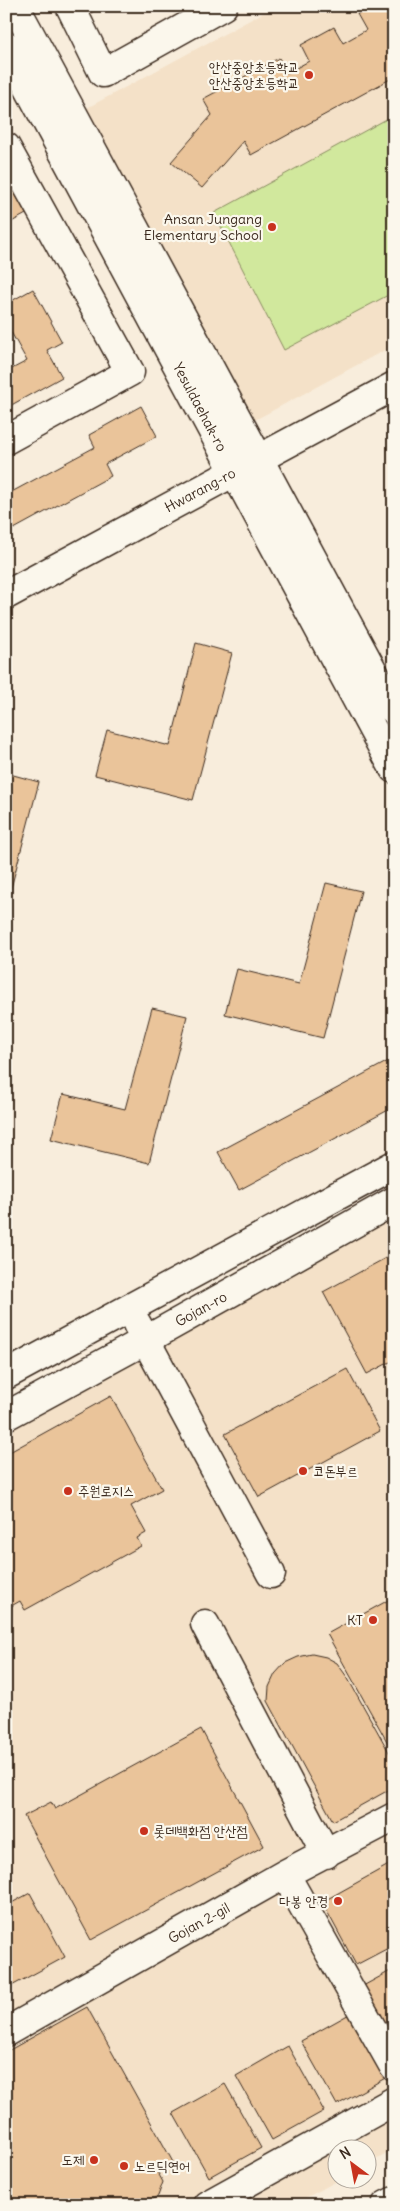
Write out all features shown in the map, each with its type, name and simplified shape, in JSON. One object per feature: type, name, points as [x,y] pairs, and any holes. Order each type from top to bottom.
[{"type":"street","name":"Yesuldaehak-ro","points":[[15,6],[394,710]]},
{"type":"street","points":[[70,6],[102,73],[223,6]]},
{"type":"street","name":"Yesuldaehak-ro","points":[[6,46],[394,769]]},
{"type":"street","points":[[6,147],[130,372],[6,440]]},
{"type":"street","name":"Hwarang-ro","points":[[6,595],[394,386]]},
{"type":"street","points":[[6,1375],[394,1166]]},
{"type":"street","name":"Gojan-ro","points":[[6,1416],[394,1201]]},
{"type":"street","points":[[129,1309],[271,1574]]},
{"type":"street","points":[[205,1624],[326,1854]]},
{"type":"street","name":"Gojan 2-gil","points":[[6,2032],[285,1874],[394,1817]]},
{"type":"street","points":[[285,1874],[394,2067]]},
{"type":"street","points":[[207,2205],[394,2101]]},
{"type":"street","points":[[386,2205],[394,2202]]},
{"type":"shaded area","name":"Ansan Jungang Elementary School","points":[[276,6],[394,6],[394,345],[255,420],[87,108]]},
{"type":"shaded area","points":[[394,1218],[394,2150],[378,2159],[378,2138],[328,2138],[328,2186],[292,2205],[6,2205],[6,1426]]},
{"type":"green space","points":[[394,115],[394,292],[284,350],[214,213]]},
{"type":"building","points":[[84,6],[103,6],[89,14]]},
{"type":"building","points":[[372,6],[393,6],[394,8],[394,77],[251,155],[243,141],[202,188],[171,162],[212,115],[203,99],[279,58],[287,73],[309,61],[301,45],[334,27],[343,43],[366,30],[357,14]]},
{"type":"building","points":[[10,184],[26,214],[6,225],[6,186]]},
{"type":"building","points":[[33,289],[62,342],[47,350],[62,377],[6,408],[6,372],[27,361],[6,323],[6,304]]},
{"type":"building","points":[[141,406],[157,436],[105,464],[111,476],[14,529],[6,516],[6,495],[95,447],[89,435]]},
{"type":"building","points":[[196,643],[232,653],[193,800],[95,775],[107,730],[170,746]]},
{"type":"building","points":[[6,773],[39,782],[6,907]]},
{"type":"building","points":[[326,883],[361,891],[323,1038],[225,1014],[237,969],[299,984]]},
{"type":"building","points":[[152,1008],[187,1016],[149,1163],[51,1139],[63,1094],[125,1109]]},
{"type":"building","points":[[394,1058],[394,1107],[239,1190],[218,1152]]},
{"type":"building","points":[[393,1254],[394,1360],[367,1374],[323,1292]]},
{"type":"building","points":[[347,1369],[380,1431],[259,1497],[225,1434]]},
{"type":"building","points":[[111,1396],[162,1489],[131,1506],[146,1533],[137,1538],[141,1546],[25,1610],[20,1601],[6,1609],[6,1454]]},
{"type":"building","points":[[394,1597],[394,1754],[327,1634]]},
{"type":"building","points":[[312,1654],[326,1657],[337,1663],[347,1677],[394,1761],[394,1787],[333,1821],[268,1701],[269,1687],[275,1674],[285,1663],[298,1657]]},
{"type":"building","name":"롯데백화점 안산점","points":[[201,1729],[264,1846],[91,1940],[24,1816],[51,1802],[55,1809]]},
{"type":"building","points":[[394,1862],[394,1945],[356,1965],[322,1902]]},
{"type":"building","points":[[30,1893],[65,1957],[6,1989],[6,1906]]},
{"type":"building","points":[[394,1969],[394,2043],[363,1986]]},
{"type":"building","points":[[87,2007],[174,2164],[158,2173],[163,2182],[158,2196],[142,2205],[6,2205],[6,2052]]},
{"type":"building","points":[[353,2012],[389,2076],[337,2105],[301,2041]]},
{"type":"building","points":[[288,2046],[324,2111],[272,2140],[236,2076]]},
{"type":"building","points":[[225,2084],[261,2148],[209,2177],[173,2113]]},
{"type":"place","name":"안산중앙초등학교 안산중앙초등학교","points":[[309,75]]},
{"type":"place","name":"Ansan Jungang Elementary School","points":[[272,227]]},
{"type":"place","name":"코돈부르","points":[[303,1471]]},
{"type":"place","name":"주원로지스","points":[[68,1491]]},
{"type":"place","name":"KT","points":[[373,1620]]},
{"type":"place","name":"롯데백화점 안산점","points":[[144,1831]]},
{"type":"place","name":"다봉 안경","points":[[338,1901]]},
{"type":"place","name":"도제","points":[[94,2160]]},
{"type":"place","name":"노르딕연어","points":[[124,2166]]}]
